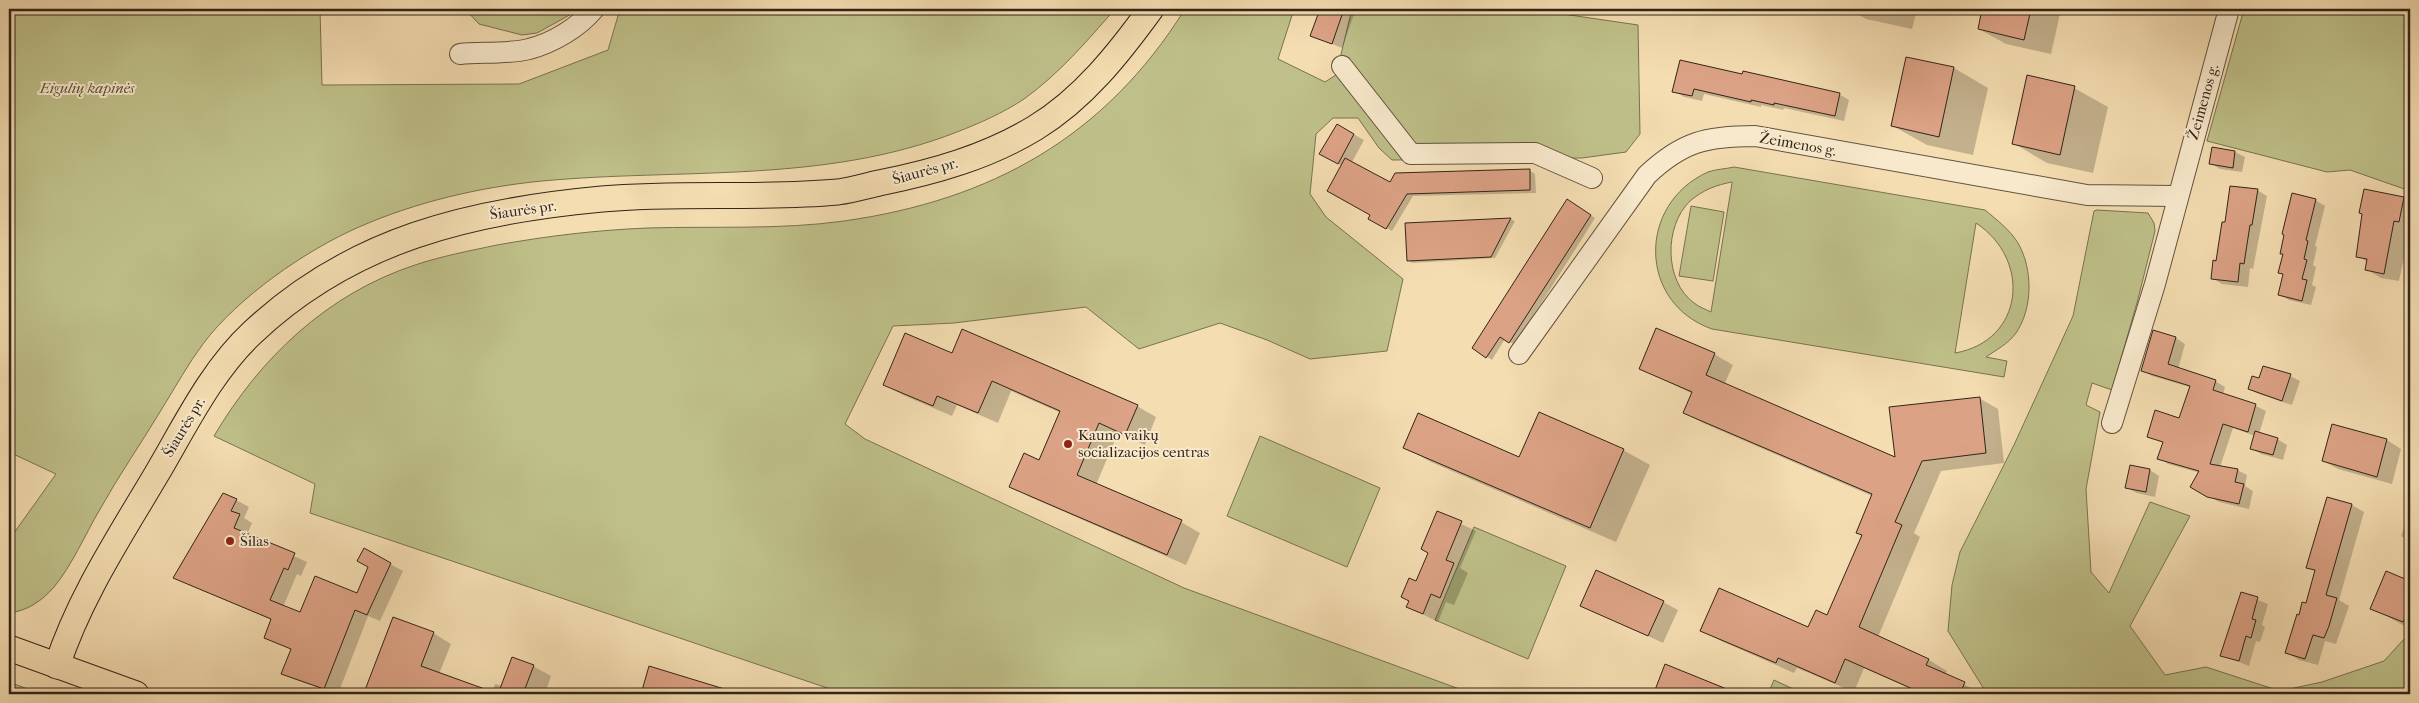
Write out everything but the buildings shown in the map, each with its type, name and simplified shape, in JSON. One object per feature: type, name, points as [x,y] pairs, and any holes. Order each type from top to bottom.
[{"type":"main road","name":"Šiaurės pr.","points":[[57,666],[66,637],[96,579],[218,371],[250,334],[313,283],[353,260],[380,248],[414,235],[491,214],[604,199],[840,192],[930,173],[986,153],[1038,126],[1079,94],[1102,71],[1150,9]]},
{"type":"main road","points":[[9,648],[136,694]]},
{"type":"street","points":[[460,54],[529,50],[560,36],[583,21],[594,9]]},
{"type":"street","name":"Žeimenos g.","points":[[2112,423],[2155,284],[2177,196],[2229,9]]},
{"type":"street","points":[[1342,66],[1410,154],[1535,153],[1592,178]]},
{"type":"street","name":"Žeimenos g.","points":[[1519,354],[1647,176],[1667,157],[1688,144],[1727,136],[1755,136],[2087,194],[2177,196]]},
{"type":"green space","name":"Eigulių kapinės","points":[[9,9],[320,9],[322,85],[519,84],[608,50],[620,9],[1115,9],[1061,68],[1024,99],[974,125],[907,149],[856,160],[804,167],[752,171],[595,177],[495,187],[403,210],[338,237],[295,262],[274,277],[253,293],[217,327],[187,367],[114,484],[60,579],[39,601],[22,610],[9,613],[9,540],[56,474],[9,452]]},
{"type":"green space","points":[[465,9],[578,9],[537,33],[522,35],[479,24]]},
{"type":"green space","points":[[1185,9],[1294,9],[1278,59],[1325,82],[1336,75],[1352,9],[1529,9],[1638,25],[1640,134],[1626,152],[1582,158],[1392,160],[1379,148],[1358,118],[1333,118],[1316,134],[1310,194],[1326,217],[1403,279],[1387,351],[1310,359],[1267,340],[1220,323],[1139,349],[1086,307],[954,323],[893,326],[845,424],[865,439],[1184,588],[1473,694],[845,694],[310,513],[315,484],[214,436],[252,380],[299,332],[325,311],[353,293],[383,277],[415,265],[445,256],[497,245],[591,232],[648,228],[796,226],[844,221],[898,211],[948,197],[996,178],[1040,155],[1081,127],[1119,93],[1153,54]]},
{"type":"green space","points":[[2244,9],[2372,9],[2410,16],[2410,191],[2350,170],[2327,172],[2207,141]]},
{"type":"green space","points":[[1734,167],[1985,210],[1999,221],[2015,238],[2023,253],[2028,276],[2028,300],[2022,323],[2009,340],[1986,357],[2007,361],[2004,377],[1712,329],[1688,316],[1670,298],[1659,276],[1656,253],[1659,229],[1668,206],[1685,187],[1708,172]],"holes":[[[1732,183],[1711,312],[1694,303],[1684,293],[1677,281],[1671,253],[1672,238],[1675,224],[1681,212],[1690,201],[1710,188]],[[1976,223],[1994,239],[2006,257],[2012,277],[2012,297],[2007,316],[1995,333],[1978,345],[1955,353]]]},
{"type":"green space","points":[[1691,206],[1724,212],[1713,281],[1679,276]]},
{"type":"green space","points":[[2094,211],[2148,213],[2154,223],[2155,231],[2112,390],[2092,383],[2086,405],[2100,412],[2086,489],[2091,572],[2109,593],[2150,502],[2190,516],[2130,626],[2165,675],[2206,667],[2280,691],[2322,682],[2384,661],[2405,638],[2410,639],[2410,694],[1987,694],[1948,631],[1952,585],[1960,552],[2014,445],[2073,316]]},
{"type":"green space","points":[[1260,436],[1380,488],[1347,567],[1227,516]]},
{"type":"green space","points":[[1474,527],[1566,566],[1528,659],[1435,620]]},
{"type":"green space","points":[[1774,680],[1804,694],[1768,694]]},
{"type":"green space","points":[[9,682],[41,694],[9,694]]},
{"type":"place","name":"Kauno vaikų socializacijos centras","points":[[1068,444]]},
{"type":"place","name":"Šilas","points":[[230,541]]}]
